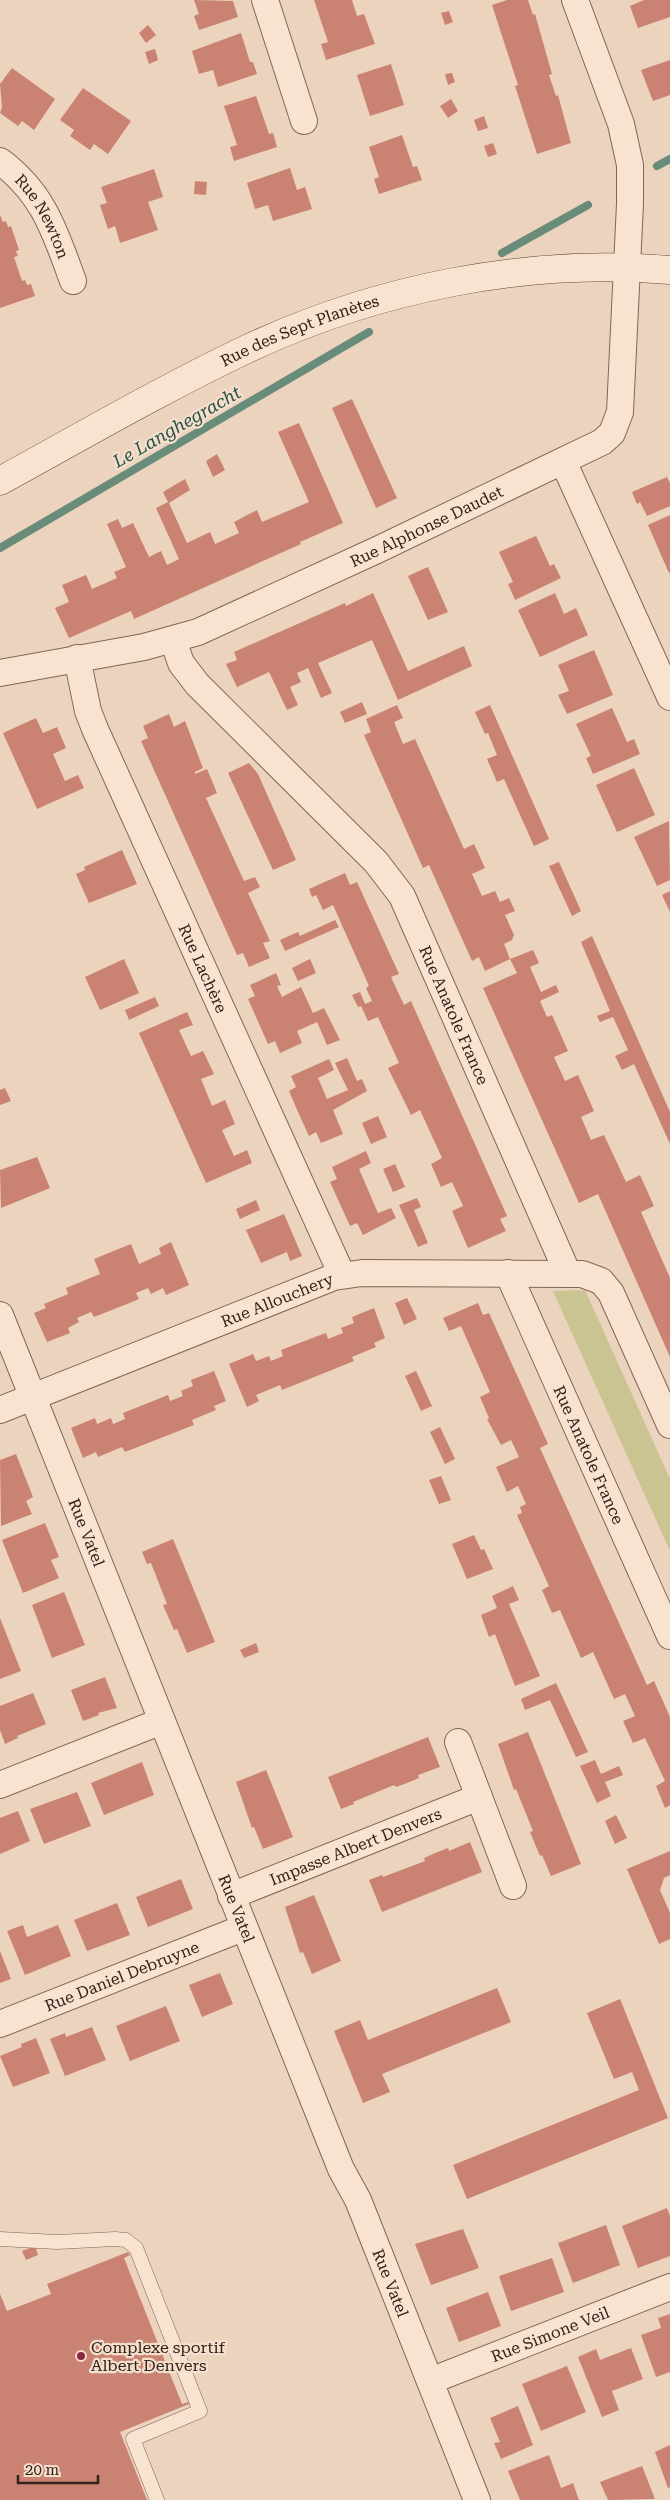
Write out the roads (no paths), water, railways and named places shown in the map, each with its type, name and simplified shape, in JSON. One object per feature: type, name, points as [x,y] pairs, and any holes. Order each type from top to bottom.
[{"type":"street","points":[[265,0],[304,121]]},
{"type":"street","name":"Rue Alphonse Daudet","points":[[0,673],[173,640],[215,625],[563,461],[602,442],[612,432],[618,420],[631,183],[627,144],[575,0]]},
{"type":"street","name":"Rue Newton","points":[[0,161],[24,180],[39,199],[51,222],[73,281]]},
{"type":"street","name":"Rue des Sept Planètes","points":[[0,481],[198,373],[248,349],[326,317],[400,294],[456,282],[572,268],[627,267],[670,270]]},
{"type":"street","points":[[563,461],[670,697]]},
{"type":"street","name":"Rue Anatole France","points":[[173,640],[181,663],[197,684],[376,862],[402,896],[568,1274]]},
{"type":"street","name":"Rue Lachère","points":[[77,658],[88,711],[95,729],[342,1275]]},
{"type":"street","name":"Rue Allouchery","points":[[0,1410],[325,1280],[342,1275],[362,1273],[568,1274]]},
{"type":"street","name":"Rue Anatole France","points":[[508,1273],[670,1636]]},
{"type":"street","points":[[568,1274],[588,1275],[606,1286],[670,1425]]},
{"type":"street","name":"Rue Vatel","points":[[0,1315],[243,1928],[339,2164],[358,2200],[478,2500]]},
{"type":"street","points":[[0,1785],[162,1721]]},
{"type":"street","points":[[458,1742],[513,1886]]},
{"type":"street","name":"Impasse Albert Denvers","points":[[231,1896],[479,1797]]},
{"type":"street","name":"Rue Daniel Debruyne","points":[[0,2024],[243,1928]]},
{"type":"street","name":"Rue Simone Veil","points":[[430,2381],[670,2287]]},
{"type":"lane","points":[[0,2238],[57,2242],[115,2239],[126,2240],[136,2248],[200,2411],[133,2439],[157,2500]]},
{"type":"waterway","name":"Le Langhegracht","points":[[657,166],[670,159]]},
{"type":"waterway","name":"Le Langhegracht","points":[[502,253],[588,205]]},
{"type":"waterway","name":"Le Langhegracht","points":[[0,548],[369,332]]},
{"type":"place","name":"Complexe sportif Albert Denvers","points":[[81,2356]]}]
